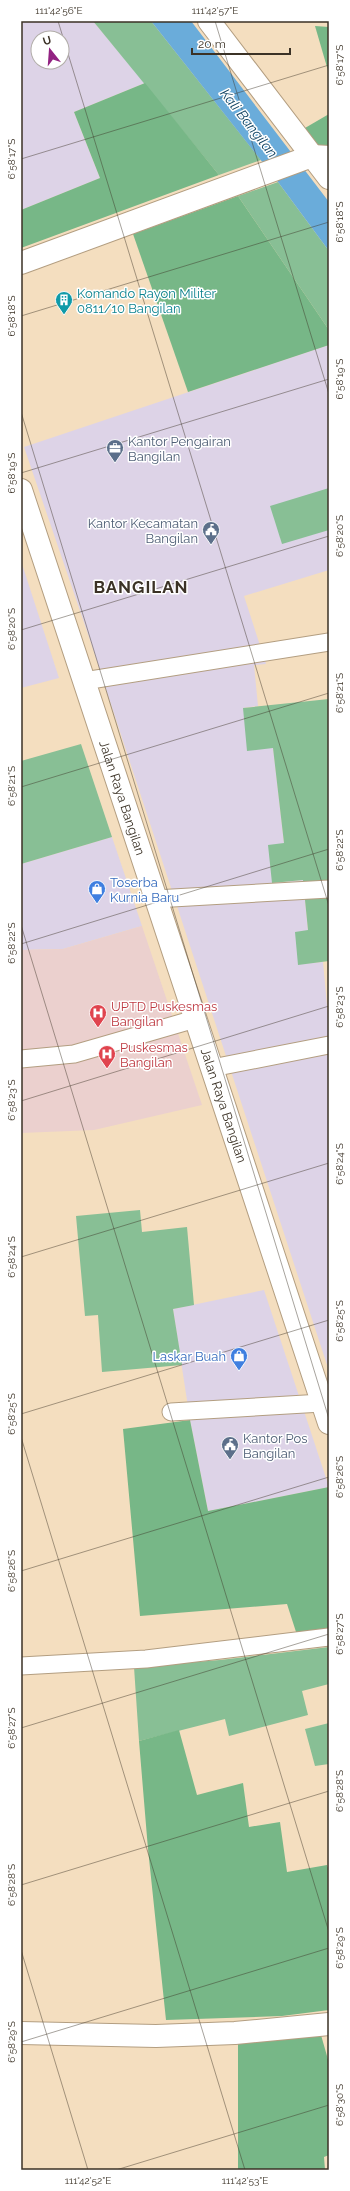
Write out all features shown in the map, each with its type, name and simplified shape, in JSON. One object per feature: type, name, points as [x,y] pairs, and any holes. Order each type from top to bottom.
[{"type":"main road","points":[[209,21],[316,157],[329,178]]},
{"type":"main road","points":[[21,263],[239,183],[316,157]]},
{"type":"main road","name":"Jalan Raya Bangilan","points":[[21,490],[28,536],[84,681],[329,1423]]},
{"type":"main road","points":[[21,2033],[164,2036],[235,2033],[329,2024]]},
{"type":"lane","points":[[84,681],[329,642]]},
{"type":"lane","points":[[156,899],[329,889]]},
{"type":"lane","points":[[21,1059],[74,1054],[195,1019]]},
{"type":"lane","points":[[212,1068],[329,1045]]},
{"type":"lane","points":[[171,1412],[322,1403]]},
{"type":"lane","points":[[21,1666],[146,1659],[329,1637]]},
{"type":"shaded area","points":[[21,21],[93,21],[145,83],[74,112],[100,178],[21,210]]},
{"type":"shaded area","points":[[329,345],[329,570],[244,596],[266,664],[254,665],[258,706],[243,708],[273,747],[284,843],[272,883],[303,880],[308,931],[298,964],[323,962],[329,1027],[329,1371],[91,643],[24,447]]},
{"type":"shaded area","points":[[22,564],[59,678],[21,688],[21,565]]},
{"type":"shaded area","points":[[112,837],[142,926],[63,949],[21,950],[21,864]]},
{"type":"shaded area","name":"UPTD Puskesmas Bangilan","points":[[142,926],[202,1105],[94,1130],[21,1133],[21,950],[63,949]]},
{"type":"shaded area","points":[[264,1290],[329,1487],[208,1511],[190,1420],[173,1309]]},
{"type":"green space","points":[[93,21],[151,21],[261,160],[219,175]]},
{"type":"green space","points":[[315,26],[329,27],[329,74]]},
{"type":"green space","points":[[145,83],[219,175],[21,248],[21,210],[100,178],[74,112]]},
{"type":"green space","points":[[329,114],[329,160],[305,128]]},
{"type":"green space","points":[[278,182],[329,251],[329,330],[238,196]]},
{"type":"green space","points":[[238,196],[329,330],[329,345],[188,392],[133,234]]},
{"type":"green space","points":[[329,488],[329,530],[282,544],[270,506]]},
{"type":"green space","points":[[329,699],[329,961],[298,965],[295,932],[308,930],[303,880],[272,883],[268,845],[284,843],[273,748],[247,751],[243,708]]},
{"type":"green space","points":[[81,744],[112,837],[21,864],[21,761]]},
{"type":"green space","points":[[140,1210],[142,1232],[187,1227],[194,1305],[173,1309],[182,1365],[102,1372],[98,1315],[85,1316],[76,1216]]},
{"type":"green space","points":[[190,1420],[208,1511],[329,1487],[329,1631],[297,1635],[287,1604],[140,1616],[123,1429]]},
{"type":"green space","points":[[329,1647],[329,1684],[302,1691],[308,1715],[229,1736],[225,1719],[139,1741],[134,1667],[220,1660]]},
{"type":"green space","points":[[329,1723],[329,1764],[315,1766],[305,1729]]},
{"type":"green space","points":[[179,1730],[197,1795],[243,1783],[249,1827],[280,1822],[287,1872],[327,1865],[329,1871],[329,2010],[282,2016],[166,2020],[148,1849],[139,1741]]},
{"type":"green space","points":[[321,2035],[329,2063],[329,2155],[324,2157],[325,2170],[238,2170],[238,2044]]},
{"type":"water","name":"Kali Bangilan","points":[[151,21],[191,21],[329,202],[329,251],[278,182]]},
{"type":"place","name":"Komando Rayon Militer 0811/10 Bangilan","points":[[64,315]]},
{"type":"place","name":"Kantor Pengairan Bangilan","points":[[115,463]]},
{"type":"place","name":"Kantor Kecamatan Bangilan","points":[[211,545]]},
{"type":"place","name":"Toserba Kurnia Baru","points":[[97,904]]},
{"type":"place","name":"UPTD Puskesmas Bangilan","points":[[98,1028]]},
{"type":"place","name":"Puskesmas Bangilan","points":[[107,1069]]},
{"type":"place","name":"Laskar Buah","points":[[239,1371]]},
{"type":"place","name":"Kantor Pos Bangilan","points":[[230,1460]]},
{"type":"district","name":"BANGILAN","points":[[141,587]]}]
